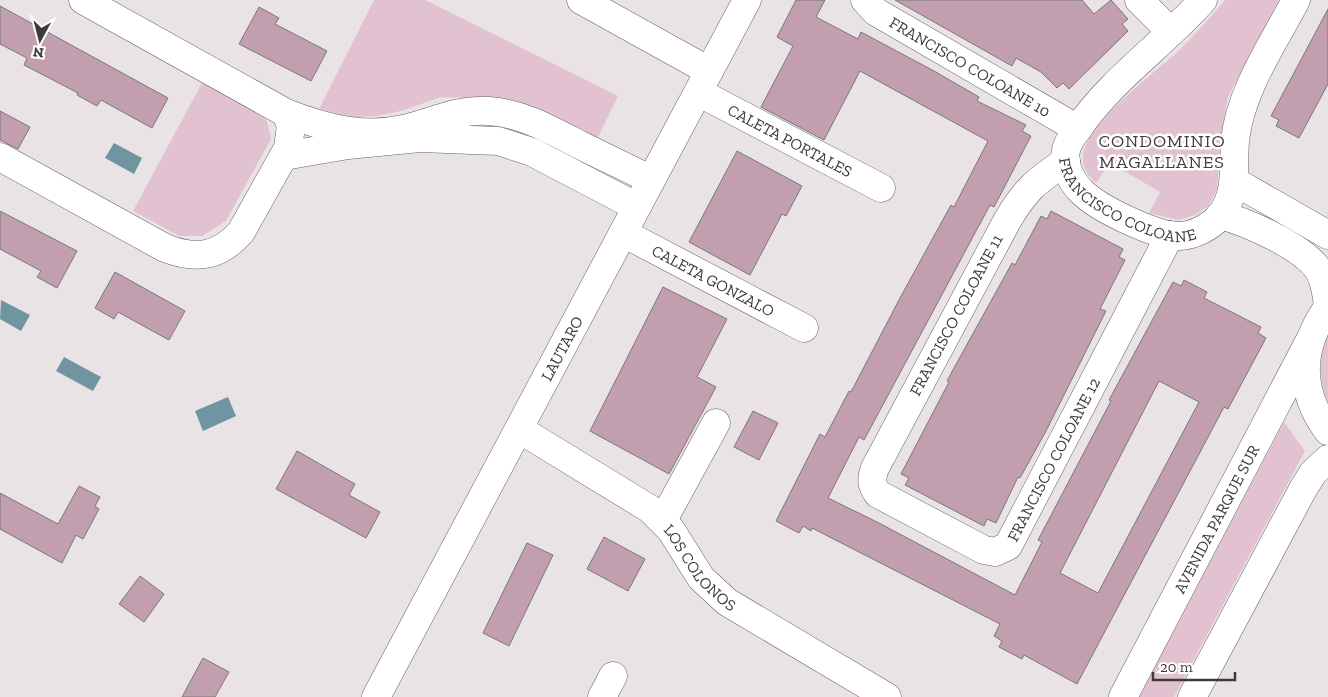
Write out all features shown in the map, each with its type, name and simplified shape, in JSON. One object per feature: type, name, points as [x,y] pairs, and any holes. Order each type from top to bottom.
[{"type":"street","points":[[83,0],[286,113],[321,126],[365,133],[405,129],[461,111],[502,112],[532,120],[651,180]]},
{"type":"street","name":"CALETA PORTALES","points":[[581,0],[704,81],[881,188]]},
{"type":"street","name":"LAUTARO","points":[[376,697],[747,0]]},
{"type":"street","name":"FRANCISCO COLOANE 10","points":[[865,0],[876,12],[1078,129]]},
{"type":"street","points":[[1139,0],[1171,32]]},
{"type":"street","name":"FRANCISCO COLOANE","points":[[1203,0],[1105,95],[1078,129],[1066,148],[1066,161],[1071,178],[1088,197],[1143,227],[1170,235],[1187,235],[1207,227],[1220,215],[1227,204],[1234,181],[1235,142],[1241,112],[1254,80],[1296,0]]},
{"type":"street","points":[[0,157],[166,248],[183,255],[199,256],[219,250],[231,243],[241,232],[284,156],[290,139],[291,126],[286,113]]},
{"type":"street","points":[[284,156],[348,145],[420,138],[498,140],[532,152],[637,207]]},
{"type":"street","name":"FRANCISCO COLOANE 11","points":[[873,487],[872,477],[875,468],[1019,200],[1032,185],[1066,161]]},
{"type":"street","points":[[1234,181],[1328,235]]},
{"type":"street","name":"FRANCISCO COLOANE","points":[[1220,215],[1257,229],[1311,261],[1323,278],[1328,306]]},
{"type":"street","name":"CALETA GONZALO","points":[[623,233],[804,328]]},
{"type":"street","name":"FRANCISCO COLOANE 12","points":[[873,487],[878,494],[984,550],[995,552],[1008,546],[1170,235]]},
{"type":"street","name":"AVENIDA PARQUE SUR","points":[[1123,697],[1328,306]]},
{"type":"street","points":[[1310,340],[1305,364],[1307,389],[1316,412],[1328,431]]},
{"type":"street","points":[[663,520],[716,423]]},
{"type":"street","name":"LOS COLONOS","points":[[518,430],[635,498],[663,520],[701,578],[718,595],[887,697]]},
{"type":"street","points":[[1192,697],[1302,489],[1313,473],[1328,459]]},
{"type":"shaded area","points":[[374,0],[425,0],[618,96],[596,141],[515,100],[441,97],[401,111],[377,116],[353,117],[319,109]]},
{"type":"shaded area","points":[[1225,0],[1279,0],[1228,97],[1221,138],[1217,189],[1208,206],[1195,215],[1179,220],[1149,213],[1160,192],[1110,163],[1096,183],[1085,169],[1083,157],[1086,144],[1106,116],[1135,88],[1173,56]]},
{"type":"shaded area","points":[[203,81],[259,110],[267,121],[271,139],[226,221],[202,236],[179,236],[133,211]]},
{"type":"shaded area","points":[[1328,335],[1328,402],[1321,377],[1321,360]]},
{"type":"shaded area","points":[[1284,422],[1305,451],[1174,697],[1139,697]]},
{"type":"water","points":[[114,143],[142,158],[134,174],[105,158]]},
{"type":"water","points":[[1,300],[30,315],[21,331],[0,319]]},
{"type":"water","points":[[64,357],[101,377],[93,391],[56,371]]},
{"type":"water","points":[[228,397],[236,416],[203,431],[195,411]]},
{"type":"building","points":[[796,0],[825,0],[816,17],[858,39],[861,32],[934,71],[979,97],[977,101],[1026,125],[1022,131],[1031,136],[994,207],[990,205],[864,440],[859,437],[828,498],[1015,595],[1042,542],[1038,540],[1111,401],[1109,400],[1173,282],[1181,286],[1184,280],[1207,292],[1204,298],[1261,327],[1258,333],[1266,338],[1228,409],[1224,407],[1077,684],[1024,655],[1022,659],[999,647],[1002,641],[994,636],[1000,624],[812,528],[811,531],[803,526],[799,533],[776,521],[820,434],[825,437],[849,391],[851,392],[900,298],[951,205],[954,207],[988,141],[860,71],[824,140],[761,107],[793,46],[777,37]],"holes":[[[1159,381],[1199,402],[1098,593],[1060,573]]]},
{"type":"building","points":[[895,0],[1082,0],[1094,14],[1111,0],[1128,19],[1122,24],[1128,31],[1069,89],[1063,83],[1057,88],[1041,72],[1016,58],[1012,66]]},
{"type":"building","points":[[0,6],[168,98],[152,128],[101,100],[97,106],[77,95],[78,93],[24,65],[27,58],[0,44]]},
{"type":"building","points":[[259,7],[279,18],[275,24],[327,51],[311,81],[239,44]]},
{"type":"building","points":[[1328,9],[1328,84],[1299,138],[1276,126],[1279,120],[1271,116]]},
{"type":"building","points":[[0,111],[30,127],[18,149],[0,140]]},
{"type":"building","points":[[737,151],[802,186],[786,216],[782,214],[750,275],[689,242]]},
{"type":"building","points":[[0,211],[77,251],[57,288],[37,277],[41,271],[0,249]]},
{"type":"building","points":[[1051,211],[1123,249],[1119,257],[1125,260],[1100,309],[1106,311],[1046,431],[1020,478],[1018,477],[996,523],[987,519],[984,526],[905,485],[909,478],[901,474],[949,382],[947,381],[1012,263],[1015,265],[1041,216],[1047,219]]},
{"type":"building","points":[[115,272],[185,311],[169,340],[118,312],[114,319],[95,308]]},
{"type":"building","points":[[663,287],[727,319],[697,377],[716,387],[669,474],[590,431]]},
{"type":"building","points":[[753,411],[778,423],[759,460],[734,447]]},
{"type":"building","points":[[297,451],[355,484],[349,495],[380,512],[366,538],[276,489]]},
{"type":"building","points":[[79,486],[100,497],[95,506],[99,509],[83,539],[76,535],[62,563],[0,529],[0,493],[58,524]]},
{"type":"building","points":[[604,537],[645,559],[628,591],[587,569]]},
{"type":"building","points":[[527,543],[553,555],[509,646],[483,633]]},
{"type":"building","points":[[140,576],[164,594],[144,622],[119,604]]},
{"type":"building","points":[[203,658],[229,672],[215,697],[182,697]]},
{"type":"district","name":"CONDOMINIO MAGALLANES","points":[[1162,151]]}]
